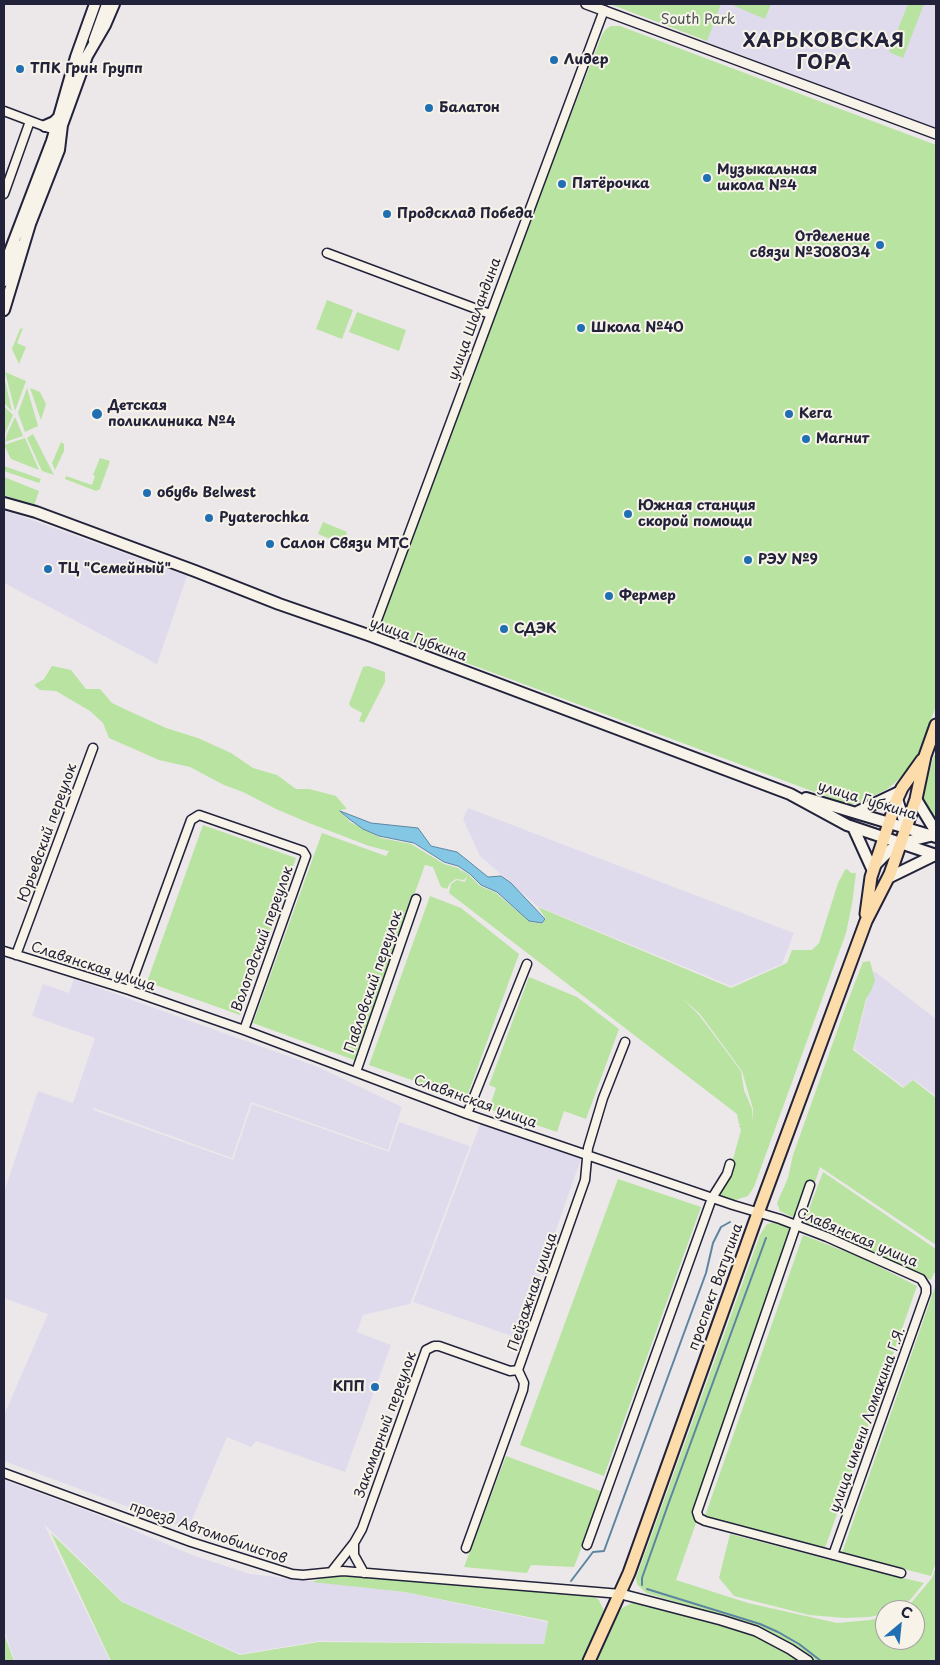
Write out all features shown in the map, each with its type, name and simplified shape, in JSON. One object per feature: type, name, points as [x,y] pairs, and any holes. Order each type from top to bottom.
[{"type":"main road","points":[[4,310],[30,224],[60,150],[59,127],[76,57],[95,4]]},
{"type":"main road","points":[[4,267],[52,140],[87,56],[105,25],[114,4]]},
{"type":"main road","points":[[45,126],[54,122],[59,127]]},
{"type":"main road","name":"улица Губкина","points":[[4,497],[36,512]]},
{"type":"main road","name":"улица Губкина","points":[[4,503],[36,512],[188,568],[279,604],[371,636],[790,794],[936,835]]},
{"type":"main road","name":"проспект Ватутина","points":[[873,898],[889,875],[906,841],[906,827],[915,801],[925,756],[936,725]]},
{"type":"main road","name":"проспект Ватутина","points":[[589,1661],[621,1594],[758,1213],[866,921],[873,898],[874,868],[898,796],[925,756]]},
{"type":"main road","name":"улица Губкина","points":[[790,794],[856,828],[884,837],[906,841],[934,854]]},
{"type":"main road","points":[[898,796],[905,806],[915,801]]},
{"type":"main road","points":[[861,814],[898,796]]},
{"type":"main road","points":[[898,796],[901,816],[906,827]]},
{"type":"main road","points":[[856,828],[876,827],[889,822],[901,816],[915,801]]},
{"type":"main road","points":[[915,801],[936,835]]},
{"type":"main road","points":[[861,814],[876,827],[884,837],[890,850],[892,863],[889,875]]},
{"type":"main road","points":[[856,828],[864,826],[866,823],[861,814]]},
{"type":"main road","points":[[856,828],[874,868]]},
{"type":"main road","points":[[874,868],[890,850],[906,841],[936,835]]},
{"type":"main road","points":[[889,875],[934,854],[926,847],[926,842],[936,835]]},
{"type":"main road","points":[[874,868],[885,863],[889,875]]},
{"type":"street","points":[[87,56],[106,4]]},
{"type":"street","points":[[586,4],[936,134]]},
{"type":"street","name":"улица Шаландина","points":[[371,636],[604,10]]},
{"type":"street","points":[[4,111],[45,126]]},
{"type":"street","points":[[4,194],[30,121]]},
{"type":"street","points":[[4,282],[30,224]]},
{"type":"street","points":[[327,253],[490,314]]},
{"type":"street","name":"Юрьевский переулок","points":[[16,955],[93,748]]},
{"type":"street","name":"Вологодский переулок","points":[[129,990],[191,820],[199,814],[303,851],[306,856],[244,1030]]},
{"type":"street","name":"Павловский переулок","points":[[356,1072],[416,900]]},
{"type":"street","name":"Славянская улица","points":[[4,951],[129,990],[244,1030],[468,1114],[796,1225],[918,1278],[925,1284],[926,1293]]},
{"type":"street","points":[[468,1114],[527,964]]},
{"type":"street","name":"Пейзажная улица","points":[[466,1548],[523,1390],[524,1383],[518,1370],[585,1180],[587,1154],[603,1098],[625,1042]]},
{"type":"street","points":[[587,1545],[712,1198],[727,1174],[730,1164]]},
{"type":"street","points":[[810,1185],[697,1512],[700,1518],[705,1521],[901,1573]]},
{"type":"street","name":"улица имени Ломакина Г.Я.","points":[[833,1555],[926,1293]]},
{"type":"street","name":"Закомарный переулок","points":[[332,1571],[362,1529],[426,1350],[439,1346],[510,1372],[518,1370]]},
{"type":"street","name":"проезд Автомобилистов","points":[[4,1473],[191,1542],[292,1574],[304,1575],[332,1571],[621,1594]]},
{"type":"street","points":[[354,1542],[354,1555],[364,1573]]},
{"type":"street","points":[[621,1594],[756,1631],[808,1661]]},
{"type":"shaded area","points":[[717,4],[936,4],[936,128],[702,40]]},
{"type":"shaded area","points":[[4,510],[187,576],[157,664],[4,583]]},
{"type":"shaded area","points":[[468,808],[794,933],[782,964],[731,986],[537,906],[480,856],[463,819]]},
{"type":"shaded area","points":[[874,971],[936,1019],[936,1096],[913,1079],[904,1087],[854,1049]]},
{"type":"shaded area","points":[[74,979],[318,1067],[402,1107],[388,1150],[251,1102],[232,1158],[94,1108],[93,1110],[233,1160],[252,1104],[389,1152],[399,1122],[470,1146],[410,1304],[363,1315],[357,1332],[391,1345],[345,1472],[256,1441],[251,1447],[227,1437],[188,1529],[4,1461],[4,1415],[48,1314],[4,1298],[4,1192],[38,1091],[73,1103],[95,1038],[32,1016],[43,984],[69,993]]},
{"type":"shaded area","points":[[481,1122],[581,1159],[518,1338],[413,1302]]},
{"type":"shaded area","points":[[4,1480],[93,1513],[192,1555],[250,1574],[404,1592],[547,1622],[544,1644],[319,1641],[240,1654],[123,1602],[44,1524],[110,1661],[15,1661],[4,1630]]},
{"type":"green space","name":"South Park","points":[[610,4],[721,4],[707,41]]},
{"type":"green space","name":"South Park","points":[[730,4],[771,4],[765,19]]},
{"type":"green space","points":[[908,4],[924,4],[903,58],[889,52]]},
{"type":"green space","points":[[611,26],[620,26],[936,145],[936,706],[918,755],[907,772],[889,788],[858,804],[847,804],[386,633],[381,628],[380,623],[539,196],[602,35]]},
{"type":"green space","points":[[327,300],[353,310],[342,339],[316,329]]},
{"type":"green space","points":[[357,312],[406,330],[399,351],[349,332]]},
{"type":"green space","points":[[23,328],[17,343],[26,347],[19,364],[12,349],[20,329]]},
{"type":"green space","points":[[5,372],[26,381],[15,411]]},
{"type":"green space","points":[[4,376],[12,411],[4,403]]},
{"type":"green space","points":[[27,388],[38,426],[25,432],[18,413]]},
{"type":"green space","points":[[30,388],[40,392],[46,404],[41,420]]},
{"type":"green space","points":[[4,406],[13,415],[4,436]]},
{"type":"green space","points":[[15,417],[23,436],[5,442],[7,434]]},
{"type":"green space","points":[[33,434],[54,475],[42,471],[27,438]]},
{"type":"green space","points":[[25,438],[39,470],[11,459],[4,445]]},
{"type":"green space","points":[[61,442],[64,444],[64,451],[55,470],[52,463]]},
{"type":"green space","points":[[100,458],[110,461],[100,489],[96,491],[65,479],[66,476],[92,485],[95,476],[93,475]]},
{"type":"green space","points":[[4,466],[41,479],[39,483],[4,471]]},
{"type":"green space","points":[[4,477],[39,491],[34,506],[4,495]]},
{"type":"green space","points":[[323,522],[347,532],[343,544],[318,534]]},
{"type":"green space","points":[[52,666],[71,670],[86,689],[100,689],[112,703],[166,728],[198,738],[231,753],[253,768],[277,775],[296,789],[309,789],[336,796],[347,809],[339,810],[350,822],[381,838],[411,844],[444,864],[458,868],[465,875],[460,869],[480,886],[496,893],[530,922],[542,924],[546,919],[538,907],[731,988],[787,963],[792,950],[812,950],[819,943],[838,883],[845,870],[856,873],[846,933],[754,1187],[748,1196],[732,1201],[716,1195],[729,1174],[741,1130],[739,1125],[742,1124],[739,1124],[737,1114],[449,893],[451,884],[457,880],[465,882],[467,876],[464,880],[456,879],[450,883],[447,889],[441,887],[433,867],[425,865],[354,1060],[253,1023],[322,833],[386,856],[389,851],[369,846],[309,823],[224,785],[190,767],[159,760],[109,738],[103,723],[90,711],[56,691],[40,690],[34,685],[44,679]],"holes":[[[683,999],[700,1014],[742,1071],[753,1109],[752,1123],[752,1109],[744,1090],[741,1071],[699,1015]]]},
{"type":"green space","points":[[368,666],[385,672],[385,682],[364,723],[359,721],[362,713],[349,704],[363,667]]},
{"type":"green space","points":[[934,755],[936,756],[936,824],[921,797]]},
{"type":"green space","points":[[203,825],[296,858],[240,1015],[147,982]]},
{"type":"green space","points":[[430,896],[461,908],[519,954],[466,1099],[369,1065]]},
{"type":"green space","points":[[870,961],[875,980],[866,999],[853,1050],[903,1088],[913,1080],[936,1098],[936,1245],[820,1167],[802,1222],[780,1211],[777,1203],[788,1178],[793,1155],[847,1003],[863,962]]},
{"type":"green space","points":[[529,977],[577,997],[619,1029],[586,1119],[564,1111],[557,1132],[489,1109],[496,1088],[489,1085]]},
{"type":"green space","points":[[823,1172],[936,1249],[936,1274],[934,1273],[931,1280],[804,1222]]},
{"type":"green space","points":[[618,1179],[701,1207],[604,1476],[520,1445]]},
{"type":"green space","points":[[776,1222],[798,1232],[676,1580],[748,1603],[837,1623],[875,1619],[875,1650],[925,1650],[925,1600],[914,1600],[932,1578],[936,1566],[936,1661],[814,1661],[793,1646],[722,1616],[646,1593],[637,1584],[636,1578],[760,1235],[767,1224]]},
{"type":"green space","points":[[803,1235],[862,1258],[917,1286],[825,1548],[705,1516]]},
{"type":"green space","points":[[936,1284],[936,1562],[931,1576],[842,1553]]},
{"type":"green space","points":[[506,1456],[603,1492],[574,1567],[531,1565],[527,1573],[464,1567]]},
{"type":"green space","points":[[51,1533],[122,1602],[240,1655],[319,1642],[544,1644],[548,1621],[405,1592],[312,1582],[322,1578],[337,1576],[591,1595],[599,1600],[604,1611],[596,1634],[582,1661],[111,1661]]},
{"type":"green space","points":[[730,1534],[924,1583],[910,1600],[875,1600],[875,1616],[845,1618],[809,1615],[734,1596],[719,1578]]},
{"type":"green space","points":[[634,1602],[640,1602],[754,1635],[800,1661],[596,1661],[622,1608]]},
{"type":"green space","points":[[4,1634],[14,1661],[4,1661]]},
{"type":"water","points":[[340,811],[371,823],[418,828],[431,846],[457,852],[488,877],[501,876],[511,883],[545,919],[542,923],[529,921],[497,892],[481,885],[458,866],[444,862],[414,843],[379,836],[363,829]]},
{"type":"waterway","points":[[571,1581],[593,1552],[604,1551],[706,1273],[713,1243],[721,1227],[730,1222]]},
{"type":"waterway","points":[[642,1585],[642,1578],[669,1502],[766,1238]]},
{"type":"waterway","points":[[647,1589],[760,1624],[799,1644],[821,1661]]},
{"type":"place","name":"Лидер","points":[[554,60]]},
{"type":"place","name":"ТПК Грин Групп","points":[[20,69]]},
{"type":"place","name":"Балатон","points":[[429,108]]},
{"type":"place","name":"Музыкальная школа №4","points":[[707,178]]},
{"type":"place","name":"Пятёрочка","points":[[562,184]]},
{"type":"place","name":"Продсклад Победа","points":[[387,214]]},
{"type":"place","name":"Отделение связи №308034","points":[[880,245]]},
{"type":"place","name":"Школа №40","points":[[581,328]]},
{"type":"place","name":"Детская поликлиника №4","points":[[97,414]]},
{"type":"place","name":"Кега","points":[[789,414]]},
{"type":"place","name":"Магнит","points":[[806,439]]},
{"type":"place","name":"обувь Belwest","points":[[147,493]]},
{"type":"place","name":"Южная станция скорой помощи","points":[[628,514]]},
{"type":"place","name":"Pyaterochka","points":[[209,518]]},
{"type":"place","name":"Салон Связи МТС","points":[[270,544]]},
{"type":"place","name":"РЭУ №9","points":[[748,560]]},
{"type":"place","name":"ТЦ \"Семейный\"","points":[[48,569]]},
{"type":"place","name":"Фермер","points":[[609,596]]},
{"type":"place","name":"СДЭК","points":[[504,629]]},
{"type":"place","name":"КПП","points":[[375,1387]]},
{"type":"district","name":"ХАРЬКОВСКАЯ ГОРА","points":[[824,53]]}]
